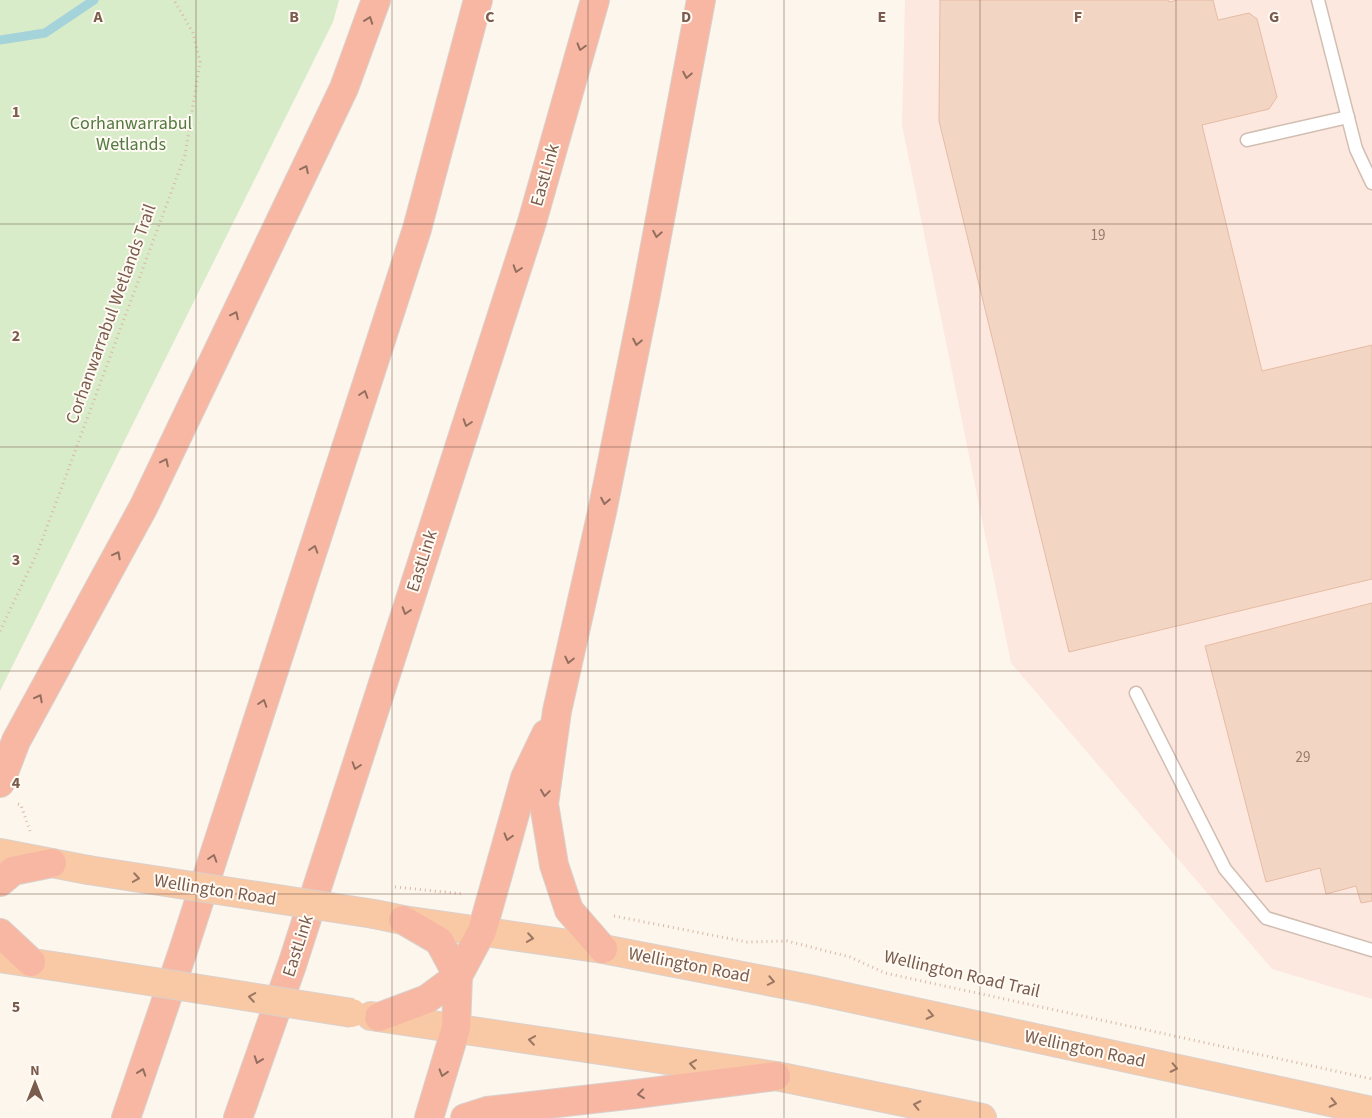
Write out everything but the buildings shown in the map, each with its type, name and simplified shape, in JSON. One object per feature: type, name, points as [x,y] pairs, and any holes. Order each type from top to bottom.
[{"type":"highway","points":[[7,793],[8,744],[144,506],[344,88],[376,0]]},
{"type":"highway","points":[[126,1118],[185,945],[417,229],[478,0]]},
{"type":"highway","name":"EastLink","points":[[238,1118],[295,956],[532,222],[594,0]]},
{"type":"highway","points":[[603,948],[569,910],[554,865],[544,804],[557,711],[602,512],[646,294],[701,0]]},
{"type":"highway","points":[[379,1017],[427,999],[458,976],[482,931],[525,778],[557,711]]},
{"type":"highway","name":"Wellington Road","points":[[0,853],[88,870],[403,920],[603,948],[809,988],[1372,1111]]},
{"type":"highway","points":[[0,882],[13,871],[52,863]]},
{"type":"highway","points":[[403,920],[439,941],[458,976],[456,1028],[429,1118]]},
{"type":"highway","points":[[0,933],[31,962]]},
{"type":"highway","points":[[0,958],[493,1035],[776,1076],[982,1118]]},
{"type":"highway","points":[[466,1118],[487,1111],[776,1076]]},
{"type":"lane","points":[[1318,0],[1356,149],[1372,183]]},
{"type":"lane","points":[[1247,140],[1348,117]]},
{"type":"lane","points":[[1136,693],[1225,869],[1266,918],[1372,950]]},
{"type":"path","name":"Corhanwarrabul Wetlands Trail","points":[[0,632],[38,551],[184,155],[200,62],[193,33],[174,0]]},
{"type":"path","points":[[7,793],[21,805],[32,836]]},
{"type":"path","points":[[389,887],[492,897]]},
{"type":"path","name":"Wellington Road Trail","points":[[609,910],[614,916],[747,942],[786,941],[850,958],[885,973],[1372,1079]]},
{"type":"shaded area","points":[[905,0],[1372,0],[1372,999],[1272,969],[1011,663],[902,125]]},
{"type":"green space","name":"Corhanwarrabul Wetlands","points":[[0,0],[339,0],[333,22],[0,691]]},
{"type":"waterway","points":[[0,40],[45,33],[94,0]]}]
